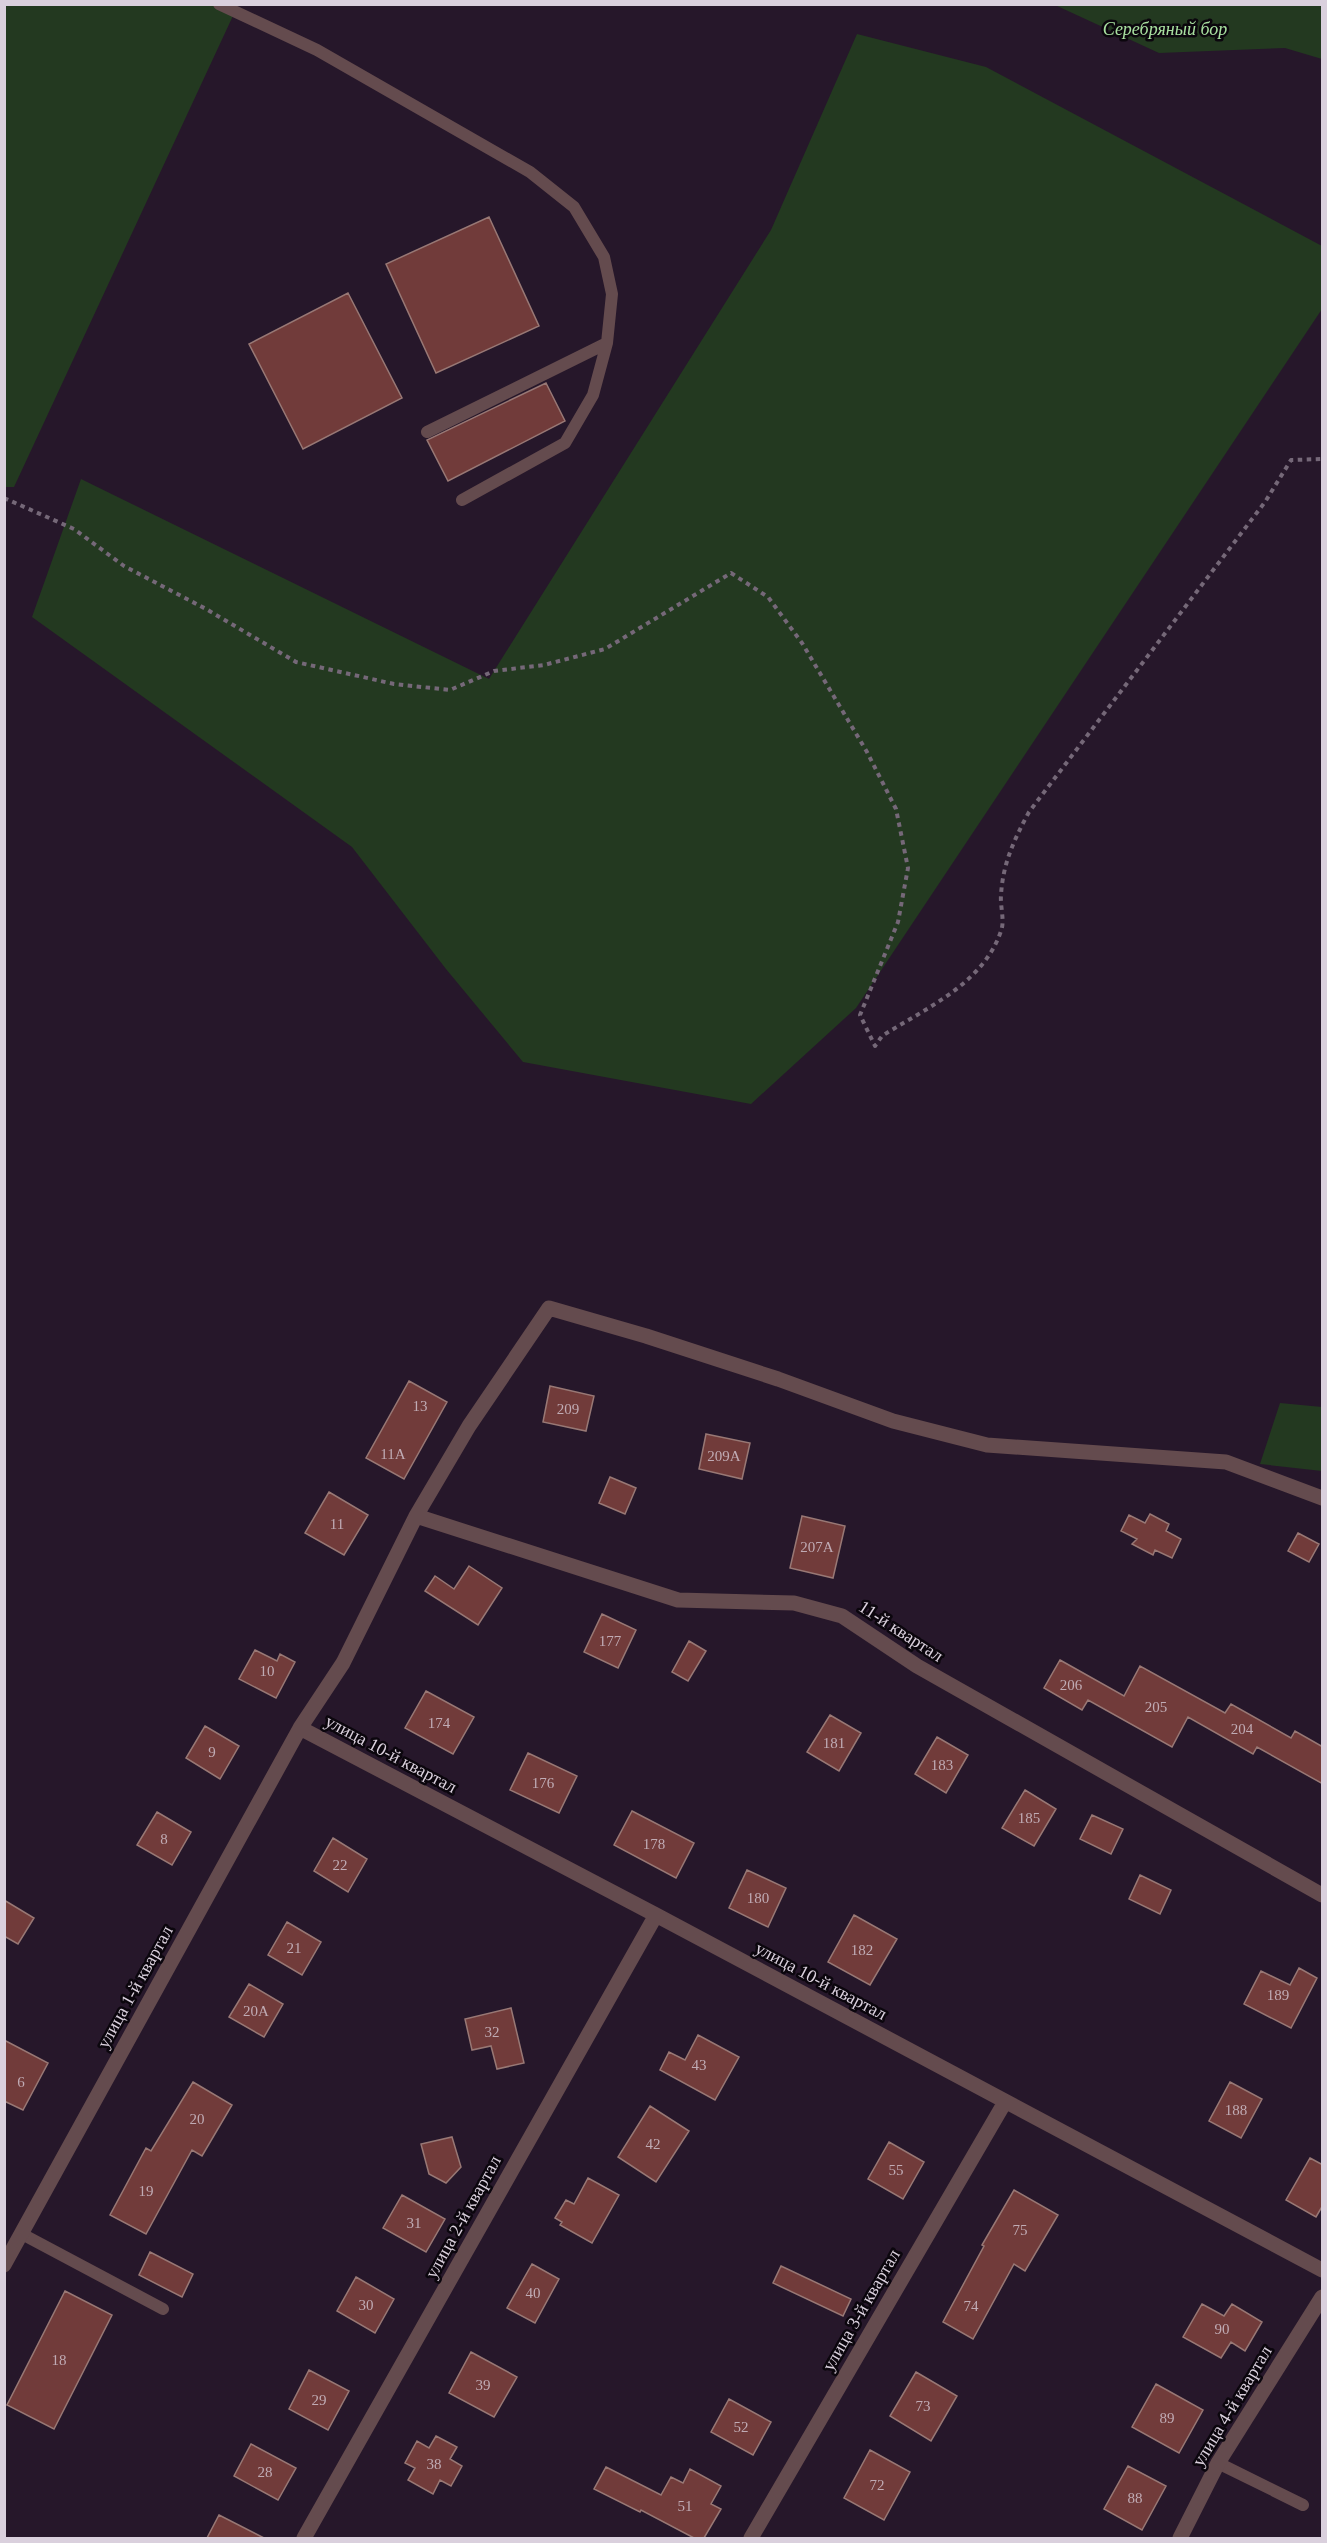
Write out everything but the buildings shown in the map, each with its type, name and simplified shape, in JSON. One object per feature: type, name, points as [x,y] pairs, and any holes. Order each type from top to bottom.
[{"type":"street","name":"улица 1-й квартал","points":[[4,2265],[300,1728],[343,1663],[416,1516],[469,1426],[549,1308],[756,1371],[893,1421],[987,1445],[1226,1462],[1323,1498]]},
{"type":"street","name":"11-й квартал","points":[[416,1516],[678,1600],[794,1603],[842,1616],[917,1666],[1323,1895]]},
{"type":"street","name":"улица 10-й квартал","points":[[300,1728],[1323,2270]]},
{"type":"street","name":"улица 2-й квартал","points":[[304,2538],[656,1915]]},
{"type":"street","name":"улица 3-й квартал","points":[[751,2538],[1005,2102]]},
{"type":"street","name":"улица 4-й квартал","points":[[1180,2538],[1218,2463],[1323,2297]]},
{"type":"lane","points":[[219,4],[317,50],[530,172],[574,207],[604,257],[612,294],[607,343],[593,395],[564,443],[462,500]]},
{"type":"lane","points":[[427,432],[607,343]]},
{"type":"lane","points":[[22,2234],[163,2309]]},
{"type":"lane","points":[[1218,2463],[1303,2505]]},
{"type":"path","points":[[4,498],[74,529],[124,566],[206,609],[296,662],[394,684],[450,690],[494,671],[544,665],[605,648],[731,573],[768,597],[802,643],[867,752],[896,809],[908,868],[898,922],[860,1015],[874,1046],[882,1036],[960,987],[984,965],[1002,930],[1001,894],[1008,851],[1029,812],[1265,502],[1291,460],[1323,459]]},
{"type":"green space","points":[[4,5],[238,5],[14,487],[5,487]]},
{"type":"green space","name":"Серебряный бор","points":[[1055,5],[1322,5],[1322,59],[1285,48],[1159,53]]},
{"type":"green space","points":[[857,34],[986,67],[1322,246],[1322,309],[856,1008],[751,1104],[523,1062],[446,969],[352,847],[32,617],[81,479],[489,679],[771,230]]},
{"type":"green space","points":[[1280,1403],[1322,1407],[1322,1471],[1260,1464]]}]
